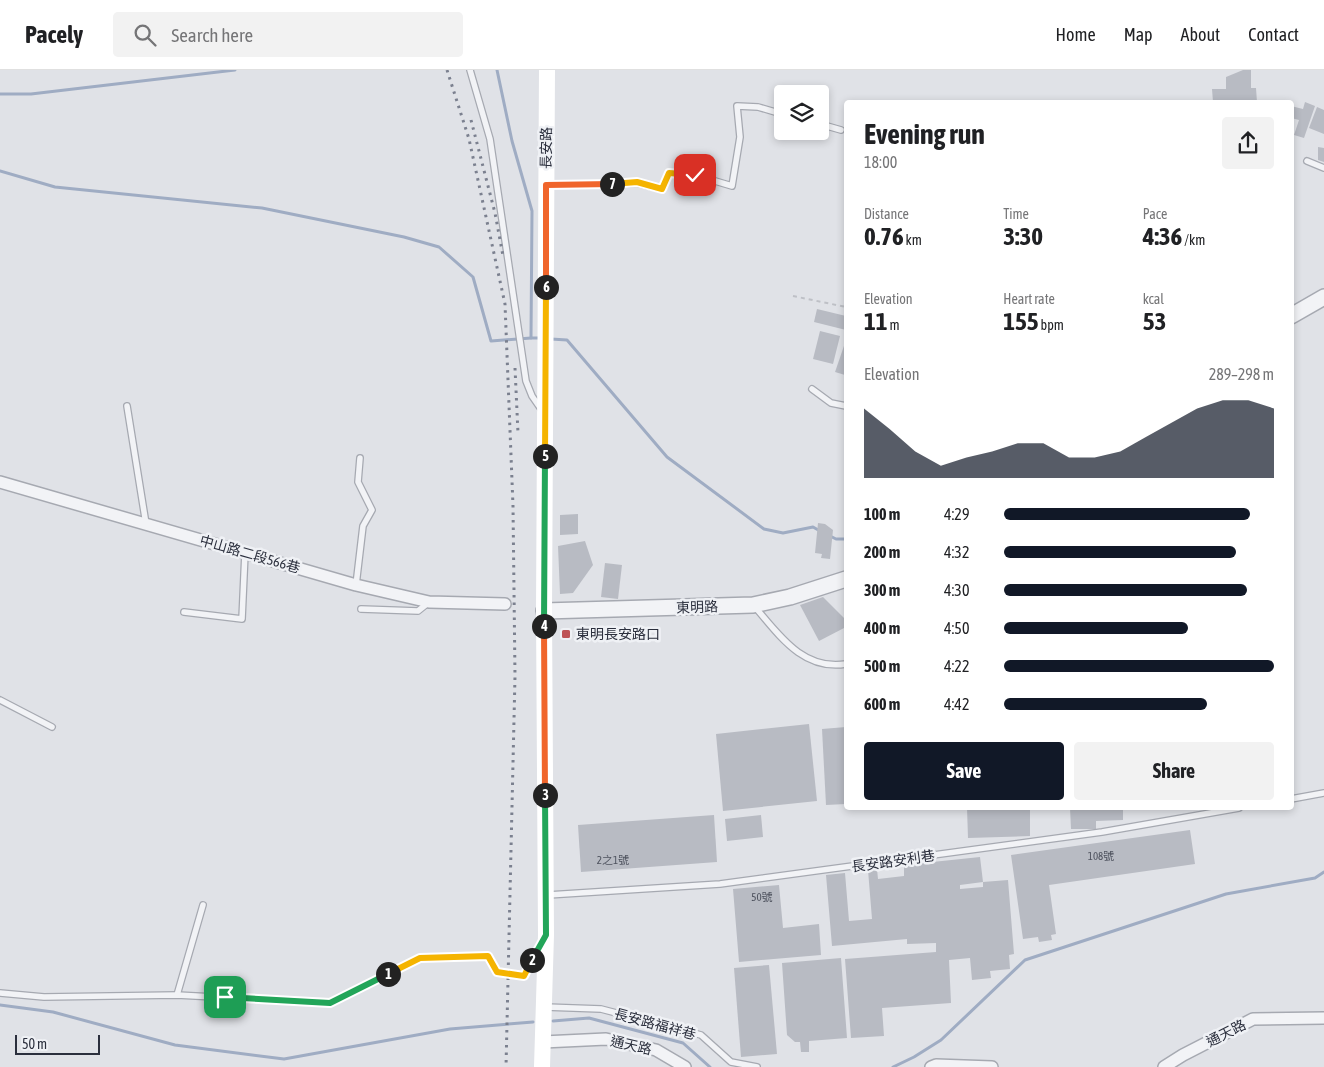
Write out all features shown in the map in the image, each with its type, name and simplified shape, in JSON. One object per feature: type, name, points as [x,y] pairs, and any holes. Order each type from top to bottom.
[{"type":"main road","name":"長安路","points":[[543,1006],[546,935],[544,611],[547,70]]},
{"type":"main road","points":[[542,1067],[543,1006]]},
{"type":"street","points":[[1294,314],[1324,297]]},
{"type":"street","name":"中山路二段566巷","points":[[0,482],[356,585],[429,602],[505,604]]},
{"type":"street","name":"東明路","points":[[544,611],[753,605],[790,597],[844,580]]},
{"type":"street","name":"通天路","points":[[1164,1067],[1183,1055],[1253,1019],[1324,1018]]},
{"type":"street","name":"通天路","points":[[543,1042],[606,1039],[656,1050],[685,1067]]},
{"type":"street","points":[[931,1067],[936,1064],[992,1067]]},
{"type":"lane","points":[[470,70],[490,138],[526,381],[532,396],[545,415]]},
{"type":"lane","points":[[546,185],[604,185],[637,182],[662,189],[669,173],[695,175],[732,186],[740,137],[737,106],[758,106],[774,111]]},
{"type":"lane","points":[[829,127],[840,130]]},
{"type":"lane","points":[[1307,162],[1324,168]]},
{"type":"lane","points":[[812,390],[831,404],[844,406]]},
{"type":"lane","points":[[127,406],[146,524]]},
{"type":"lane","points":[[356,585],[363,526],[372,510],[358,482],[360,458]]},
{"type":"lane","points":[[184,612],[242,619],[244,553]]},
{"type":"lane","points":[[361,609],[418,611],[429,602]]},
{"type":"lane","points":[[753,605],[789,646],[806,658],[834,666],[844,664]]},
{"type":"lane","points":[[0,700],[52,727]]},
{"type":"lane","points":[[1294,798],[1324,793]]},
{"type":"lane","name":"長安路安利巷","points":[[546,895],[720,884],[1102,832],[1228,810]]},
{"type":"lane","points":[[177,995],[203,905]]},
{"type":"lane","points":[[0,993],[44,997],[177,995],[330,1003],[420,958],[488,956],[497,972],[524,976],[546,935]]},
{"type":"lane","name":"長安路福祥巷","points":[[543,1006],[601,1009],[701,1035],[731,1062],[757,1067]]},
{"type":"path","points":[[792,296],[844,307]]},
{"type":"building","points":[[1243,70],[1251,70],[1251,88],[1256,88],[1257,100],[1213,100],[1212,89],[1226,89],[1226,77]]},
{"type":"building","points":[[1305,102],[1315,106],[1304,138],[1294,135],[1299,120],[1294,119],[1294,107],[1303,109]]},
{"type":"building","points":[[1317,107],[1324,110],[1324,134],[1309,128]]},
{"type":"building","points":[[1318,147],[1324,148],[1324,162],[1318,160]]},
{"type":"building","points":[[817,309],[844,316],[844,330],[814,322]]},
{"type":"building","points":[[820,331],[840,336],[833,364],[813,359]]},
{"type":"building","points":[[844,346],[844,375],[835,372]]},
{"type":"building","points":[[578,514],[578,534],[560,535],[560,515]]},
{"type":"building","points":[[818,523],[825,524],[833,530],[830,559],[821,558],[822,554],[815,553]]},
{"type":"building","points":[[585,541],[593,565],[573,593],[560,594],[558,546]]},
{"type":"building","points":[[605,563],[622,565],[618,599],[601,597]]},
{"type":"building","points":[[823,597],[844,618],[844,628],[819,641],[800,605]]},
{"type":"building","points":[[809,724],[817,801],[723,811],[716,734]]},
{"type":"building","points":[[844,727],[844,804],[826,805],[822,729]]},
{"type":"building","points":[[967,810],[1030,810],[1030,836],[968,838]]},
{"type":"building","points":[[1070,810],[1123,810],[1123,820],[1096,821],[1096,829],[1071,829]]},
{"type":"building","points":[[714,815],[717,862],[581,872],[578,825]]},
{"type":"building","points":[[761,815],[763,837],[727,841],[725,819]]},
{"type":"building","points":[[1190,830],[1195,864],[1049,885],[1056,934],[1051,935],[1052,940],[1039,942],[1038,937],[1023,939],[1011,855]]},
{"type":"building","points":[[980,857],[983,882],[1008,880],[1014,954],[1009,955],[1010,969],[990,971],[991,978],[972,980],[970,958],[949,960],[951,1003],[882,1008],[884,1036],[851,1038],[845,959],[936,952],[936,943],[907,944],[907,939],[832,946],[826,875],[845,873],[849,921],[872,919],[868,870],[877,869],[878,879],[904,876],[904,865]],"holes":[[[983,882],[983,887],[960,889],[960,885]]]},
{"type":"building","points":[[779,885],[783,928],[819,924],[821,955],[739,962],[733,889]]},
{"type":"building","points":[[841,958],[847,1038],[809,1041],[809,1052],[801,1052],[800,1042],[795,1042],[787,1035],[782,963]]},
{"type":"building","points":[[769,965],[777,1054],[741,1057],[734,968]]},
{"type":"waterway","points":[[0,94],[31,94],[235,70]]},
{"type":"waterway","points":[[497,70],[512,141],[532,211],[531,338],[540,338]]},
{"type":"waterway","points":[[0,171],[55,187],[262,208],[404,237],[439,247],[473,277],[491,341],[531,338]]},
{"type":"waterway","points":[[551,339],[567,340],[667,457],[764,529],[783,533],[813,527],[820,531]]},
{"type":"waterway","points":[[830,536],[836,539],[844,539]]},
{"type":"waterway","points":[[893,1067],[914,1057],[941,1040],[1025,960],[1226,894],[1315,878],[1324,872]]},
{"type":"waterway","points":[[0,1005],[53,1012],[175,1045],[284,1059],[450,1029],[533,1022]]},
{"type":"waterway","points":[[553,1021],[589,1018],[683,1043],[710,1067]]},
{"type":"railway","points":[[447,70],[469,139],[505,304],[513,506],[515,676],[506,1067]]},
{"type":"railway","points":[[471,120],[495,213],[503,256]]},
{"type":"railway","points":[[515,368],[518,433]]},
{"type":"place","name":"東明長安路口","points":[[566,634]]},
{"type":"route","points":[[225,997],[330,1003],[420,958],[488,956],[497,972],[524,976],[546,935],[544,611],[546,185],[604,185],[637,182],[662,189],[669,173],[695,175]]}]
